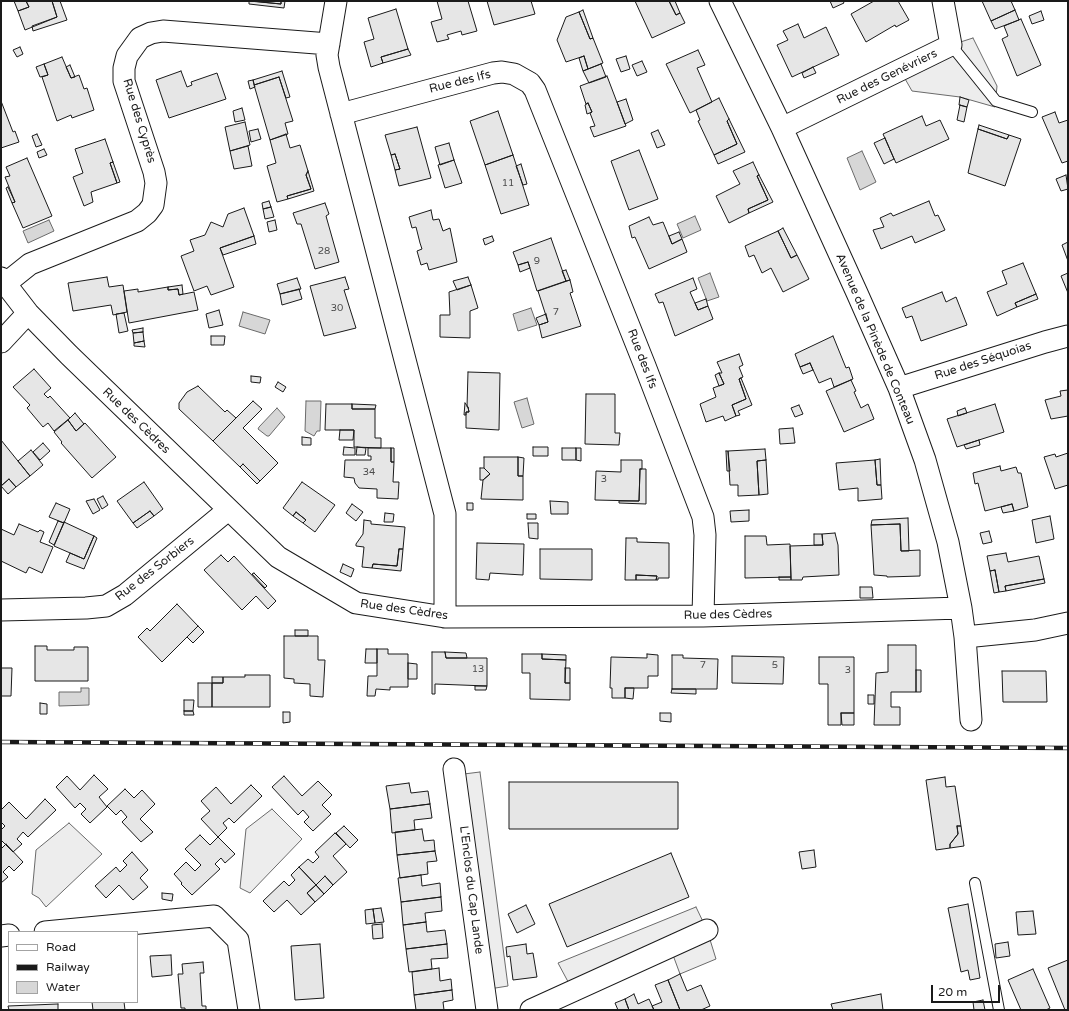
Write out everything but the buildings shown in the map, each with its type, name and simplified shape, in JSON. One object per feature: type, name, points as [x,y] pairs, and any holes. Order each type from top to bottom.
[{"type":"street","points":[[336,1],[327,55],[329,67],[445,514],[445,617]]},
{"type":"street","name":"Avenue de la Pinède de Conteau","points":[[720,1],[782,128],[899,388],[939,503],[961,608],[965,637],[971,720]]},
{"type":"street","name":"Rue des Genévriers","points":[[782,128],[951,45],[943,1]]},
{"type":"street","name":"Rue des Cyprès","points":[[3,281],[30,264],[138,221],[153,205],[156,183],[154,172],[124,81],[124,68],[127,56],[140,38],[150,33],[163,31],[329,44]]},
{"type":"street","name":"Rue des Ifs","points":[[341,114],[493,73],[502,72],[514,74],[530,82],[535,90],[645,366],[702,517],[705,535],[703,616]]},
{"type":"street","name":"Rue des Cèdres","points":[[3,281],[28,313],[228,510],[278,557],[356,604],[445,617],[703,616],[961,608]]},
{"type":"street","points":[[1,342],[28,313]]},
{"type":"street","name":"Rue des Séquoias","points":[[899,388],[1068,336]]},
{"type":"street","name":"Rue des Sorbiers","points":[[1,610],[86,608],[106,606],[125,595],[228,510]]},
{"type":"street","points":[[965,637],[1035,630],[1068,623]]},
{"type":"street","name":"L'Enclos du Cap Lande","points":[[454,769],[487,1010]]},
{"type":"street","points":[[56,931],[214,916],[238,940],[249,1010]]},
{"type":"street","points":[[532,1010],[707,930]]},
{"type":"lane","points":[[951,45],[996,100],[1032,112]]},
{"type":"lane","points":[[975,883],[999,1010]]},
{"type":"shaded area","points":[[973,38],[997,86],[995,107],[960,97],[912,91],[900,70],[951,45]]},
{"type":"shaded area","points":[[480,772],[508,986],[483,990],[456,775]]},
{"type":"shaded area","points":[[272,809],[302,839],[250,893],[240,888],[246,829]]},
{"type":"shaded area","points":[[69,823],[102,854],[46,907],[39,898],[32,894],[36,850]]},
{"type":"shaded area","points":[[696,907],[707,930],[716,959],[680,974],[670,947],[573,991],[558,963]]},
{"type":"water","points":[[862,151],[876,182],[860,190],[847,158]]},
{"type":"water","points":[[695,216],[701,230],[683,238],[677,224]]},
{"type":"water","points":[[49,220],[54,231],[28,243],[23,231]]},
{"type":"water","points":[[710,273],[719,297],[707,301],[698,278]]},
{"type":"water","points":[[531,308],[537,325],[518,331],[513,314]]},
{"type":"water","points":[[243,312],[270,320],[265,334],[239,326]]},
{"type":"water","points":[[527,398],[534,424],[522,428],[514,402]]},
{"type":"water","points":[[306,401],[321,401],[320,431],[317,431],[314,436],[305,431]]},
{"type":"water","points":[[277,408],[285,417],[269,436],[267,436],[258,429]]},
{"type":"water","points":[[81,688],[89,688],[89,705],[59,706],[59,692],[81,692]]},
{"type":"railway","points":[[1,742],[1068,748]]}]
